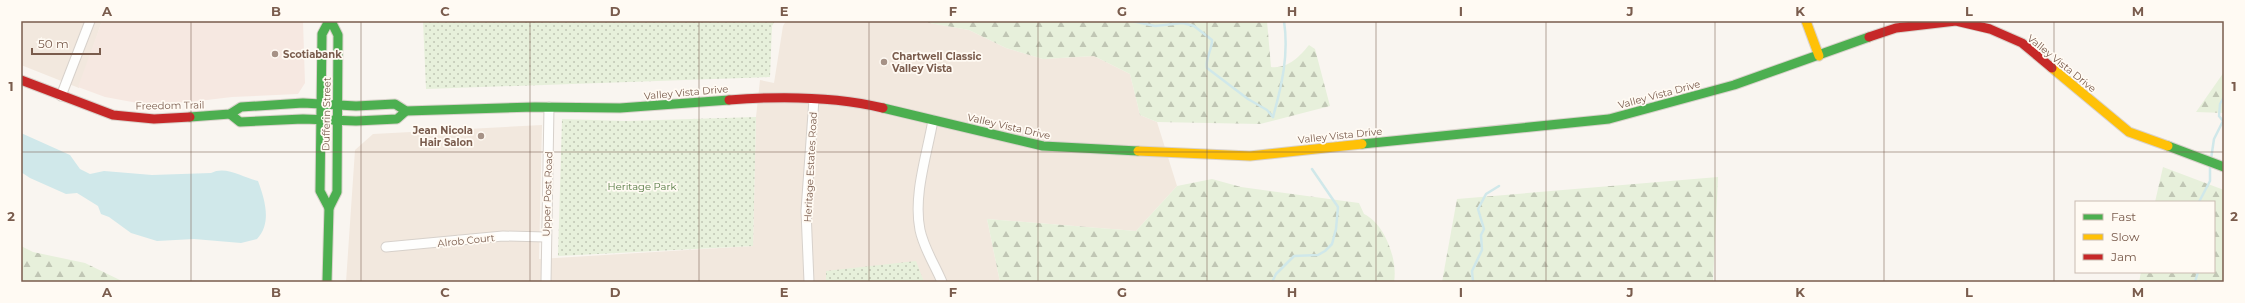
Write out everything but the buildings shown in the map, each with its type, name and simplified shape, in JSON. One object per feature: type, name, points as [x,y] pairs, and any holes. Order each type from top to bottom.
[{"type":"street","points":[[61,96],[90,21]]},
{"type":"street","name":"Dufferin Street","points":[[327,282],[328,208],[320,191],[321,104],[322,34],[330,21],[338,35],[338,105],[337,192],[328,208]]},
{"type":"street","points":[[1806,21],[1819,56]]},
{"type":"street","name":"Valley Vista Drive","points":[[321,104],[395,104],[406,111],[549,107],[620,108],[754,98],[814,99],[861,103],[1051,147],[1250,156],[1609,119],[1734,85],[1896,28],[1956,21],[1990,29],[2022,43],[2129,132],[2173,150],[2224,166]]},
{"type":"street","name":"Freedom Trail","points":[[21,80],[102,112],[133,117],[154,118],[230,114],[241,107],[321,104]]},
{"type":"street","name":"Heritage Estates Road","points":[[809,282],[806,211],[814,99]]},
{"type":"street","name":"Upper Post Road","points":[[546,282],[549,107]]},
{"type":"street","name":"Valley Vista Drive","points":[[321,120],[397,119],[406,111]]},
{"type":"street","name":"Freedom Trail","points":[[230,114],[240,122],[321,120]]},
{"type":"street","points":[[933,120],[922,175],[919,220],[923,240],[942,282]]},
{"type":"street","name":"Alrob Court","points":[[386,247],[504,236],[546,237]]},
{"type":"shaded area","points":[[21,21],[102,21],[79,88],[21,65]]},
{"type":"shaded area","points":[[102,21],[303,21],[305,83],[298,94],[232,97],[190,102],[143,104],[105,97],[78,87]]},
{"type":"shaded area","points":[[786,21],[924,22],[969,30],[1006,48],[1043,59],[1094,56],[1130,74],[1140,115],[1157,122],[1177,186],[1136,231],[987,219],[1000,282],[346,282],[355,150],[373,134],[542,125],[539,259],[753,246],[756,117],[760,80],[774,83],[783,26]]},
{"type":"green space","points":[[423,21],[775,21],[772,26],[770,77],[426,89]]},
{"type":"green space","points":[[875,21],[1267,21],[1271,67],[1288,64],[1297,58],[1309,45],[1315,49],[1330,106],[1260,124],[1157,122],[1140,115],[1130,74],[1094,56],[1043,59],[1006,48],[969,30],[924,22]]},
{"type":"green space","points":[[2224,72],[2224,113],[2196,112]]},
{"type":"green space","name":"Heritage Park","points":[[756,117],[753,246],[558,256],[562,119],[626,121]]},
{"type":"green space","points":[[2163,167],[2224,190],[2224,282],[2139,282],[2141,273],[2215,273],[2215,201],[2155,201]]},
{"type":"green space","points":[[1718,177],[1713,282],[1442,282],[1457,199]]},
{"type":"green space","points":[[1212,179],[1241,187],[1359,203],[1364,214],[1378,226],[1384,234],[1392,253],[1395,273],[1394,282],[1000,282],[987,219],[1136,231],[1177,186]]},
{"type":"green space","points":[[21,246],[33,252],[85,263],[124,282],[21,282]]},
{"type":"green space","points":[[916,261],[924,282],[826,282],[826,271]]},
{"type":"water","points":[[21,133],[70,155],[80,169],[90,174],[104,171],[152,175],[211,173],[223,170],[258,181],[266,211],[266,219],[262,233],[257,239],[241,243],[194,239],[157,241],[131,233],[109,217],[101,214],[98,206],[77,193],[66,194],[30,178],[21,172]]},
{"type":"waterway","points":[[1132,21],[1155,26],[1183,23],[1194,26],[1212,40],[1207,61],[1207,68],[1248,99],[1267,110],[1273,117]]},
{"type":"waterway","points":[[1273,117],[1284,69],[1286,45],[1284,21]]},
{"type":"waterway","points":[[2211,159],[2214,139],[2223,121],[2219,116],[2220,104],[2224,97]]},
{"type":"waterway","points":[[2200,201],[2210,181],[2210,165]]},
{"type":"waterway","points":[[1272,282],[1276,274],[1294,256],[1318,255],[1332,244],[1336,229],[1338,207],[1312,169]]},
{"type":"waterway","points":[[1473,282],[1472,271],[1482,250],[1481,235],[1484,229],[1478,209],[1486,194],[1499,186]]},
{"type":"waterway","points":[[2195,282],[2198,273]]},
{"type":"traffic: fast","points":[[327,282],[329,208],[320,191],[322,34],[329,21]]},
{"type":"traffic: fast","points":[[329,208],[337,192],[338,35],[331,21]]},
{"type":"traffic: fast","points":[[1362,144],[1609,119],[1734,85],[1869,37]]},
{"type":"traffic: fast","points":[[190,117],[230,114],[241,107],[303,103],[356,106],[395,104],[406,111],[535,107],[620,108],[729,100]]},
{"type":"traffic: fast","points":[[883,108],[1043,146],[1138,151]]},
{"type":"traffic: fast","points":[[230,114],[240,122],[303,119],[356,121],[397,119],[406,111]]},
{"type":"traffic: fast","points":[[2168,146],[2224,167]]},
{"type":"traffic: slow","points":[[1806,21],[1819,56]]},
{"type":"traffic: slow","points":[[2052,68],[2129,132],[2168,146]]},
{"type":"traffic: slow","points":[[1138,151],[1250,156],[1362,144]]},
{"type":"traffic: jam","points":[[1869,37],[1896,28],[1956,21],[1990,29],[2022,43],[2052,68]]},
{"type":"traffic: jam","points":[[21,80],[113,115],[154,119],[190,117]]},
{"type":"traffic: jam","points":[[729,100],[768,98],[826,99],[883,108]]},
{"type":"place","name":"Scotiabank","points":[[275,54]]},
{"type":"place","name":"Chartwell Classic Valley Vista","points":[[884,62]]},
{"type":"place","name":"Jean Nicola Hair Salon","points":[[481,136]]}]
